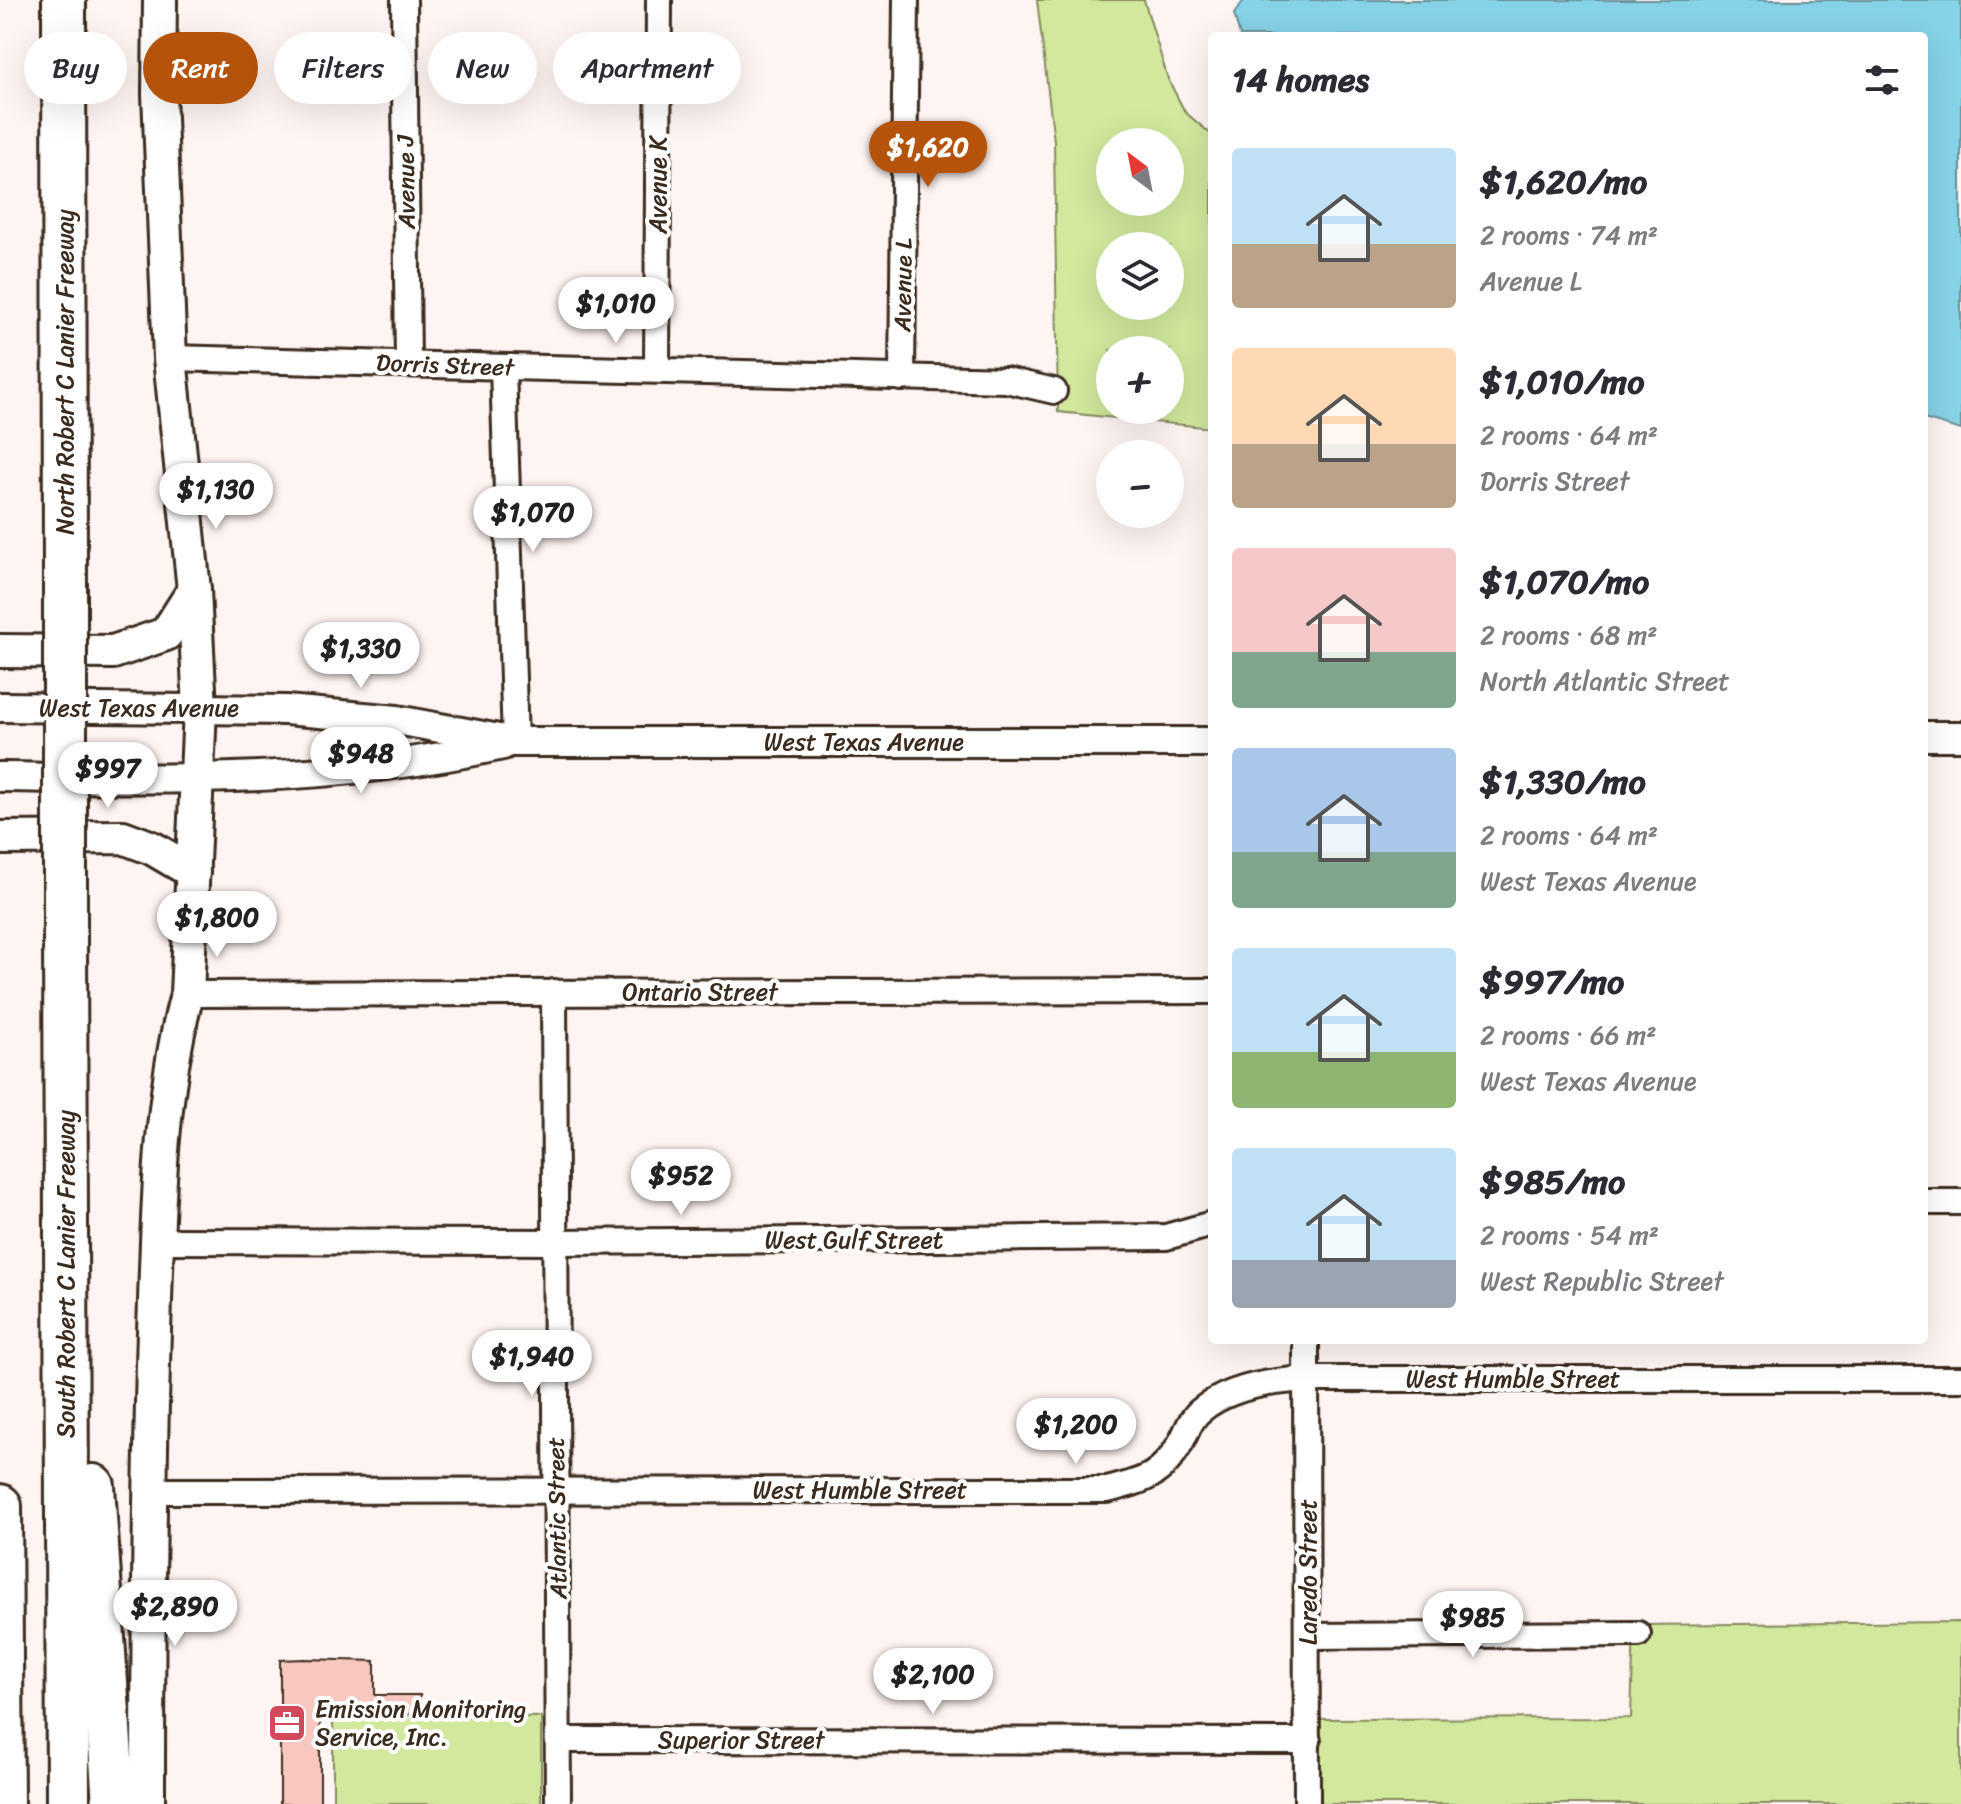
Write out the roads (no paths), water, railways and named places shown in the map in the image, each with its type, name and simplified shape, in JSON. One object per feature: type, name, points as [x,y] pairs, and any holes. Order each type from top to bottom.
[{"type":"highway","name":"North Robert C Lanier Freeway","points":[[64,0],[65,745]]},
{"type":"highway","name":"South Robert C Lanier Freeway","points":[[65,745],[68,1804]]},
{"type":"highway","points":[[65,1077],[114,1804]]},
{"type":"highway","points":[[0,1506],[2,1804]]},
{"type":"main road","points":[[148,1804],[149,1491],[157,1241],[164,1121],[176,1036],[187,994],[200,709],[194,590],[170,358],[159,94],[160,0]]},
{"type":"main road","points":[[0,651],[113,652],[166,634],[194,590]]},
{"type":"main road","points":[[0,838],[123,837],[152,848],[193,872]]},
{"type":"street","name":"Avenue J","points":[[404,0],[408,364]]},
{"type":"street","name":"Avenue K","points":[[657,370],[659,0]]},
{"type":"street","name":"Avenue L","points":[[902,378],[906,0]]},
{"type":"street","name":"Dorris Street","points":[[170,358],[1006,380],[1054,391]]},
{"type":"street","points":[[503,367],[515,742]]},
{"type":"street","name":"West Texas Avenue","points":[[0,707],[286,710],[397,720],[515,742],[1208,742]]},
{"type":"street","points":[[1928,736],[1961,736]]},
{"type":"street","name":"West Texas Avenue","points":[[0,777],[197,780],[320,775],[442,759],[515,742]]},
{"type":"street","name":"Ontario Street","points":[[187,994],[1208,991]]},
{"type":"street","name":"Atlantic Street","points":[[554,992],[558,1804]]},
{"type":"street","points":[[1928,1202],[1961,1202]]},
{"type":"street","name":"West Gulf Street","points":[[157,1241],[555,1242],[1166,1237],[1208,1225]]},
{"type":"street","name":"Laredo Street","points":[[1306,1344],[1307,1804]]},
{"type":"street","name":"West Humble Street","points":[[149,1491],[1107,1490],[1155,1476],[1175,1453],[1197,1413],[1218,1399],[1275,1382],[1307,1379],[1961,1379]]},
{"type":"street","points":[[1308,1636],[1638,1634]]},
{"type":"street","name":"Superior Street","points":[[559,1740],[1308,1741]]},
{"type":"water","points":[[1244,0],[1961,0],[1961,430],[1928,420],[1928,32],[1239,32],[1234,14]]},
{"type":"place","name":"Emission Monitoring Service, Inc.","points":[[287,1723]]}]
